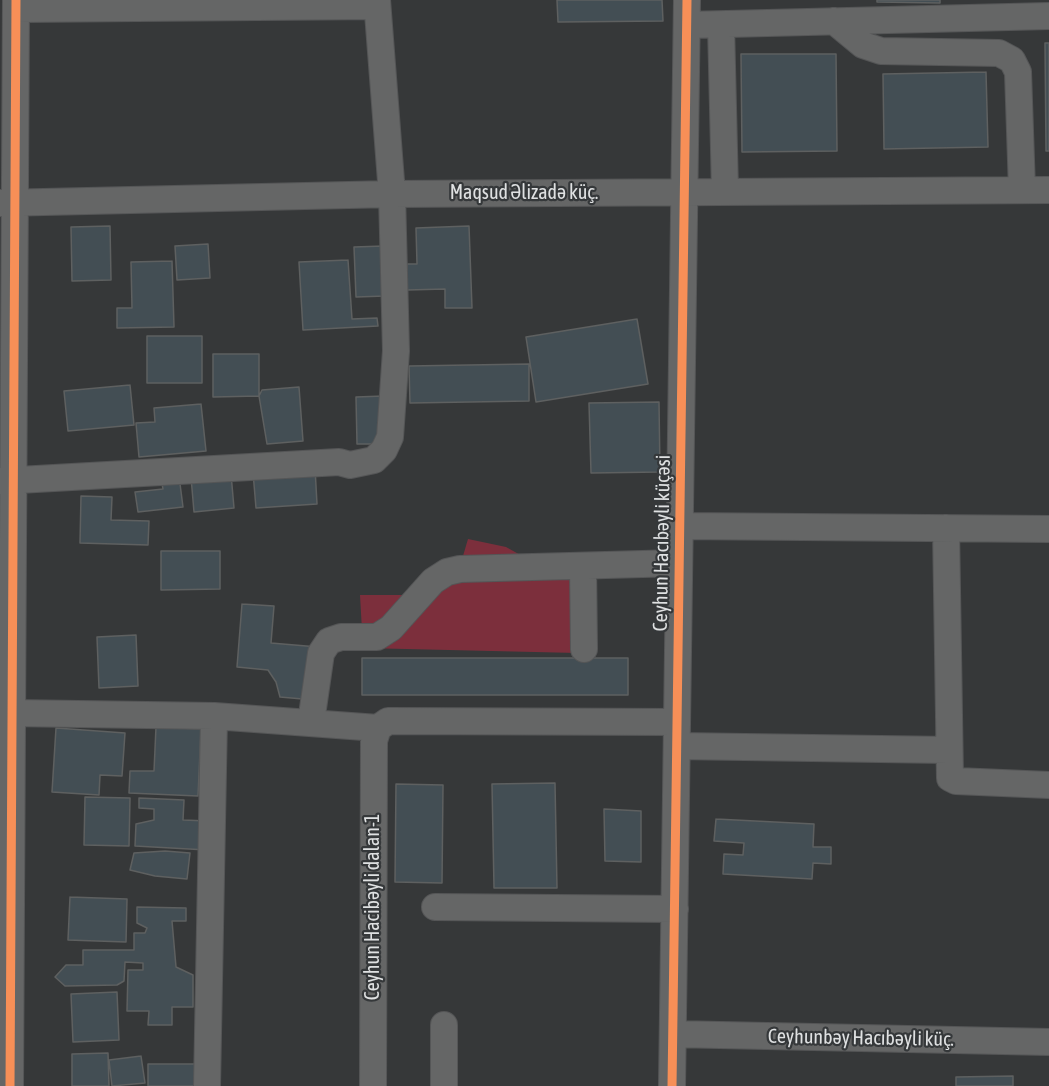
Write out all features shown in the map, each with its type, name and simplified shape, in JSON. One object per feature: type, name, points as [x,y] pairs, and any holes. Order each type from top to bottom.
[{"type":"street","name":"Ceyhun Hacıbəyli küçəsi","points":[[672,1086],[687,0]]},
{"type":"street","points":[[6,481],[339,462],[350,465],[374,460],[384,450],[390,437],[396,351],[392,194],[377,3],[16,5],[8,37],[8,203],[6,481],[6,623],[11,712],[5,786],[5,953],[10,1086]]},
{"type":"street","points":[[687,25],[834,21],[951,9],[1045,11]]},
{"type":"street","points":[[834,21],[862,45],[881,51],[999,53],[1012,60],[1018,72],[1022,190]]},
{"type":"street","points":[[721,25],[725,191]]},
{"type":"street","name":"Maqsud Əlizadə küç.","points":[[8,203],[392,194],[1049,190]]},
{"type":"street","points":[[680,526],[1049,529]]},
{"type":"street","points":[[946,528],[950,777],[956,781],[1049,785]]},
{"type":"street","points":[[311,723],[321,654],[329,641],[341,637],[377,637],[391,628],[434,581],[447,573],[460,568],[583,567],[679,563]]},
{"type":"street","points":[[583,567],[584,649]]},
{"type":"street","points":[[11,712],[214,716],[378,728],[388,721],[677,734],[948,750]]},
{"type":"street","points":[[207,1086],[214,716]]},
{"type":"street","name":"Ceyhun Hacibəyli dalan-1","points":[[372,1086],[374,741],[378,728]]},
{"type":"street","points":[[435,907],[675,909]]},
{"type":"street","points":[[444,1025],[444,1086]]},
{"type":"street","name":"Ceyhunbəy Hacıbəyli küç.","points":[[673,1034],[1049,1042]]},
{"type":"shaded area","points":[[468,539],[506,547],[542,567],[577,571],[578,653],[363,648],[360,595],[436,595],[458,573]]},
{"type":"building","points":[[557,0],[662,0],[663,21],[558,22]]},
{"type":"building","points":[[877,0],[940,0],[940,3],[877,2]]},
{"type":"building","points":[[1045,43],[1049,43],[1049,151],[1046,151]]},
{"type":"building","points":[[741,54],[836,54],[837,151],[742,152]]},
{"type":"building","points":[[986,72],[988,147],[884,149],[883,74]]},
{"type":"building","points":[[110,226],[111,280],[72,281],[71,227]]},
{"type":"building","points":[[469,226],[472,308],[445,308],[445,289],[407,290],[407,264],[417,264],[416,228]]},
{"type":"building","points":[[208,244],[210,278],[177,280],[175,246]]},
{"type":"building","points":[[384,246],[385,296],[356,297],[354,247]]},
{"type":"building","points":[[348,260],[352,319],[377,318],[378,326],[303,330],[299,262]]},
{"type":"building","points":[[172,261],[174,327],[117,328],[117,308],[132,308],[131,262]]},
{"type":"building","points":[[637,319],[648,384],[536,402],[526,337]]},
{"type":"building","points":[[147,336],[202,336],[202,383],[147,383]]},
{"type":"building","points":[[213,354],[259,354],[259,396],[213,397]]},
{"type":"building","points":[[529,364],[529,401],[410,403],[409,366]]},
{"type":"building","points":[[130,385],[134,425],[68,431],[64,391]]},
{"type":"building","points":[[299,387],[303,441],[267,444],[259,396],[262,390]]},
{"type":"building","points":[[384,396],[385,444],[357,444],[356,397]]},
{"type":"building","points":[[659,402],[660,472],[591,473],[589,403]]},
{"type":"building","points":[[201,404],[206,451],[139,457],[136,423],[155,422],[154,408]]},
{"type":"building","points":[[315,468],[317,504],[256,508],[253,472]]},
{"type":"building","points":[[231,474],[234,508],[194,512],[191,477]]},
{"type":"building","points":[[179,476],[183,507],[138,512],[135,492],[163,489],[161,478]]},
{"type":"building","points":[[81,496],[112,497],[111,520],[149,521],[148,545],[80,543]]},
{"type":"building","points":[[161,551],[220,551],[220,589],[161,590]]},
{"type":"building","points":[[242,604],[274,606],[271,643],[318,647],[314,700],[280,697],[276,682],[268,670],[237,667]]},
{"type":"building","points":[[136,635],[138,686],[99,688],[97,637]]},
{"type":"building","points":[[362,658],[628,658],[628,695],[362,695]]},
{"type":"building","points":[[156,727],[201,729],[198,796],[129,793],[130,771],[154,771]]},
{"type":"building","points":[[56,728],[125,733],[122,776],[100,775],[99,795],[52,792]]},
{"type":"building","points":[[555,783],[557,888],[494,888],[492,784]]},
{"type":"building","points":[[396,784],[443,785],[442,883],[395,882]]},
{"type":"building","points":[[85,797],[130,798],[129,846],[84,845]]},
{"type":"building","points":[[139,798],[184,800],[183,820],[208,821],[207,850],[135,846],[136,824],[154,820],[154,809],[139,808]]},
{"type":"building","points":[[604,809],[641,811],[641,862],[605,861]]},
{"type":"building","points":[[716,819],[814,824],[813,847],[831,847],[831,864],[813,863],[812,879],[723,874],[724,854],[743,855],[744,843],[714,841]]},
{"type":"building","points":[[165,851],[190,853],[187,879],[155,876],[130,870],[134,853]]},
{"type":"building","points":[[70,897],[127,899],[126,942],[68,940]]},
{"type":"building","points":[[137,907],[186,908],[186,921],[172,921],[176,967],[193,975],[193,1007],[172,1007],[172,1025],[148,1025],[149,1011],[127,1011],[128,970],[143,970],[143,963],[125,962],[124,981],[117,985],[65,986],[55,977],[66,965],[83,965],[83,950],[134,950],[134,933],[145,933],[147,928],[137,923]]},
{"type":"building","points":[[117,992],[119,1040],[73,1042],[71,994]]},
{"type":"building","points":[[108,1053],[109,1086],[72,1086],[72,1054]]},
{"type":"building","points":[[141,1056],[145,1083],[112,1086],[109,1060]]},
{"type":"building","points":[[148,1064],[196,1064],[196,1086],[148,1086]]},
{"type":"building","points":[[1013,1076],[1013,1086],[956,1086],[956,1077]]},
{"type":"cycle path","points":[[10,1086],[16,0]]},
{"type":"cycle path","points":[[672,1086],[687,0]]}]
